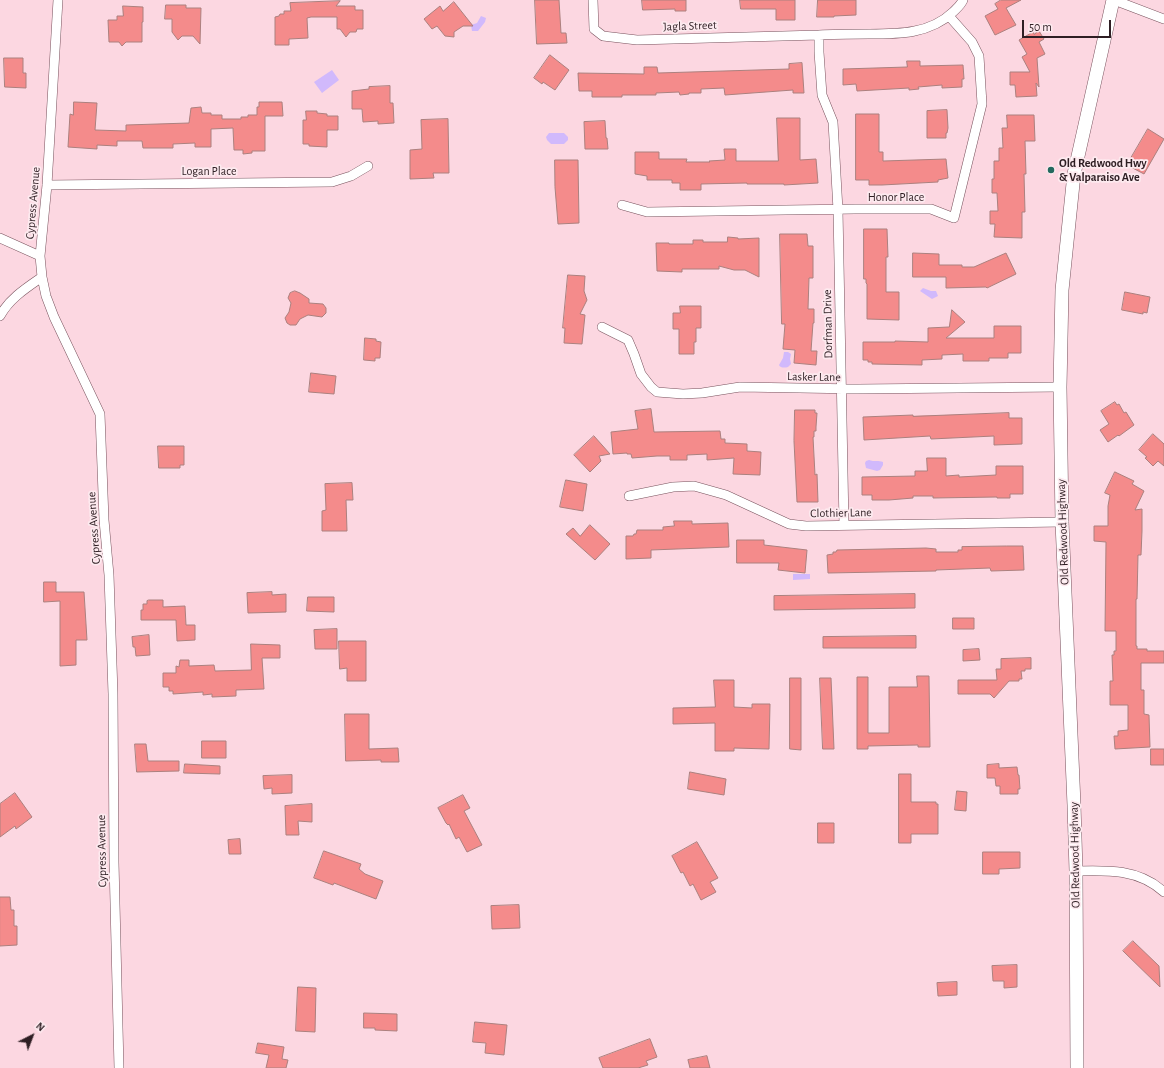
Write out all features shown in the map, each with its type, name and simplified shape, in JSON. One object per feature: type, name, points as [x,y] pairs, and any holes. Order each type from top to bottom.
[{"type":"main road","name":"Old Redwood Highway","points":[[1077,1068],[1076,871],[1062,522],[1060,387],[1062,290],[1074,174],[1114,0]]},
{"type":"street","name":"Cypress Avenue","points":[[58,0],[47,185],[40,256],[46,296],[54,317],[100,414],[104,520],[109,575],[113,694],[114,862],[119,1068]]},
{"type":"street","name":"Jagla Street","points":[[593,0],[594,29],[602,36],[637,40],[900,34],[934,25],[949,16],[962,3],[963,0]]},
{"type":"street","points":[[1114,0],[1164,19]]},
{"type":"street","name":"Honor Place","points":[[622,205],[647,212],[931,209],[954,218],[982,104],[979,56],[972,42],[949,16]]},
{"type":"street","name":"Dorfman Drive","points":[[819,35],[818,52],[822,95],[833,122],[838,210],[844,525]]},
{"type":"street","name":"Logan Place","points":[[47,185],[332,182],[351,176],[368,166]]},
{"type":"street","points":[[0,238],[40,256]]},
{"type":"street","points":[[0,316],[4,308],[14,298],[42,277]]},
{"type":"street","name":"Lasker Lane","points":[[602,327],[628,340],[641,374],[651,387],[658,392],[683,394],[702,393],[740,387],[841,389],[1060,387]]},
{"type":"street","name":"Clothier Lane","points":[[629,496],[674,487],[694,486],[726,495],[789,524],[806,526],[1062,522]]},
{"type":"street","points":[[1076,871],[1119,871],[1141,876],[1164,892]]},
{"type":"shaded area","points":[[481,16],[486,18],[485,22],[478,31],[472,31],[471,25],[477,23]]},
{"type":"shaded area","points":[[332,70],[339,80],[322,93],[314,82]]},
{"type":"shaded area","points":[[549,133],[564,133],[568,137],[568,140],[564,144],[551,144],[546,137]]},
{"type":"shaded area","points":[[923,288],[936,291],[938,296],[932,299],[920,291]]},
{"type":"shaded area","points":[[784,352],[791,354],[791,364],[785,368],[779,365],[783,358]]},
{"type":"shaded area","points":[[869,460],[883,462],[880,470],[877,471],[866,468],[865,463]]},
{"type":"shaded area","points":[[793,574],[810,574],[810,579],[793,580]]},
{"type":"building","points":[[535,0],[559,0],[561,33],[566,33],[567,43],[537,44]]},
{"type":"building","points":[[642,0],[686,0],[686,11],[675,11],[675,9],[643,10]]},
{"type":"building","points":[[740,0],[795,0],[795,20],[776,20],[776,9],[741,9]]},
{"type":"building","points":[[818,0],[856,0],[856,15],[817,17]]},
{"type":"building","points":[[1001,0],[1021,0],[1006,8],[1016,25],[995,35],[985,16],[998,9],[995,4]]},
{"type":"building","points":[[340,1],[336,6],[355,6],[355,10],[363,10],[363,29],[357,29],[356,32],[350,32],[346,37],[340,29],[337,29],[337,17],[311,17],[307,18],[308,38],[289,39],[289,45],[275,45],[275,17],[279,16],[280,14],[284,14],[284,11],[291,11],[290,3]]},
{"type":"building","points":[[454,2],[473,26],[463,26],[454,32],[454,37],[445,36],[437,26],[432,29],[424,19],[440,6],[443,11]]},
{"type":"building","points":[[166,5],[186,5],[186,8],[201,8],[200,44],[193,36],[182,36],[178,40],[172,32],[172,19],[165,19]]},
{"type":"building","points":[[123,6],[143,7],[142,42],[126,42],[122,46],[119,42],[109,42],[108,20],[117,20],[117,16],[123,16]]},
{"type":"building","points":[[1039,31],[1044,39],[1039,42],[1045,54],[1037,58],[1039,87],[1036,83],[1037,96],[1016,97],[1015,85],[1010,85],[1010,72],[1030,72],[1022,57],[1027,54],[1019,40],[1033,32],[1034,34]]},
{"type":"building","points":[[550,55],[569,70],[555,90],[543,82],[542,84],[534,78]]},
{"type":"building","points":[[4,58],[23,58],[23,73],[26,73],[26,88],[5,87]]},
{"type":"building","points":[[907,61],[920,61],[920,66],[963,65],[964,79],[962,79],[962,87],[942,88],[942,85],[918,87],[919,89],[909,90],[909,88],[857,91],[856,84],[843,85],[843,69],[907,67]]},
{"type":"building","points":[[802,63],[804,93],[793,93],[793,90],[725,95],[724,88],[701,89],[701,93],[680,95],[679,92],[656,93],[656,95],[622,95],[622,97],[592,97],[592,91],[579,91],[578,73],[644,74],[644,67],[657,67],[658,73],[789,69],[789,64]]},
{"type":"building","points":[[390,86],[390,103],[393,103],[394,123],[378,124],[378,121],[363,122],[362,109],[352,109],[352,91],[369,89],[369,87]]},
{"type":"building","points":[[74,102],[97,103],[95,130],[126,131],[126,125],[189,123],[191,108],[201,107],[202,113],[222,115],[222,119],[241,119],[241,117],[248,117],[248,115],[257,115],[257,107],[259,107],[259,102],[282,102],[283,116],[265,116],[265,151],[252,151],[252,153],[243,154],[243,150],[234,150],[233,128],[211,129],[211,147],[195,147],[195,143],[173,144],[173,148],[143,148],[142,141],[117,141],[117,146],[97,145],[97,149],[68,147],[70,114],[73,115]]},
{"type":"building","points":[[947,110],[948,128],[946,138],[927,138],[927,111]]},
{"type":"building","points":[[306,111],[317,111],[317,113],[327,114],[327,116],[338,116],[338,130],[327,130],[327,147],[309,146],[309,144],[303,144],[303,120],[306,120]]},
{"type":"building","points":[[856,114],[879,114],[879,152],[883,152],[883,161],[946,159],[948,178],[938,180],[938,182],[882,185],[869,185],[869,180],[856,180]]},
{"type":"building","points":[[1007,115],[1034,115],[1035,141],[1025,141],[1025,212],[1022,212],[1022,238],[994,237],[995,224],[990,224],[990,211],[998,211],[997,193],[992,193],[992,179],[994,179],[994,161],[999,161],[999,148],[1003,148],[1002,128],[1007,128]]},
{"type":"building","points":[[777,118],[800,118],[800,160],[816,159],[818,183],[784,185],[747,183],[701,184],[701,190],[680,190],[680,183],[672,183],[672,180],[647,180],[647,176],[635,174],[635,152],[659,152],[659,159],[687,159],[686,162],[710,162],[709,161],[725,160],[724,149],[736,149],[736,161],[778,161]]},
{"type":"building","points":[[448,119],[449,173],[433,173],[434,178],[410,179],[410,150],[422,149],[421,120]]},
{"type":"building","points":[[605,121],[608,149],[585,149],[584,122]]},
{"type":"building","points":[[1148,129],[1164,139],[1144,174],[1127,165]]},
{"type":"building","points":[[555,160],[578,160],[579,223],[558,224],[555,187]]},
{"type":"building","points":[[864,229],[887,229],[888,257],[886,257],[886,292],[899,292],[899,320],[867,319],[867,284],[866,279],[864,279]]},
{"type":"building","points":[[780,234],[807,234],[808,246],[813,246],[813,278],[809,278],[808,309],[814,309],[811,351],[817,351],[816,365],[794,363],[795,350],[783,349],[785,324],[782,324]]},
{"type":"building","points":[[728,237],[738,239],[759,238],[759,277],[745,270],[734,270],[719,266],[719,269],[682,269],[682,272],[657,271],[656,243],[693,244],[693,240],[703,240],[703,242],[727,242]]},
{"type":"building","points":[[913,253],[939,254],[939,265],[962,265],[962,267],[974,267],[1006,253],[1016,274],[987,288],[946,288],[946,277],[913,277]]},
{"type":"building","points":[[568,275],[585,276],[584,291],[587,300],[580,314],[585,315],[582,344],[564,343],[565,328],[563,328]]},
{"type":"building","points":[[295,291],[309,299],[309,303],[323,304],[326,308],[326,313],[322,317],[308,315],[300,319],[296,325],[290,325],[287,323],[285,318],[289,312],[291,303],[288,298],[290,293]]},
{"type":"building","points":[[1125,292],[1150,297],[1147,313],[1143,312],[1143,314],[1122,310]]},
{"type":"building","points":[[680,306],[701,306],[701,328],[696,328],[694,354],[679,354],[679,329],[673,329],[673,313],[680,313]]},
{"type":"building","points":[[952,310],[965,322],[946,338],[994,338],[994,326],[1021,326],[1021,353],[1008,353],[1008,358],[989,358],[989,361],[963,361],[963,354],[942,355],[942,359],[922,360],[922,365],[872,364],[872,362],[868,362],[868,360],[863,360],[863,342],[928,342],[928,328],[949,327]]},
{"type":"building","points":[[365,338],[376,339],[376,341],[381,342],[380,358],[375,358],[375,361],[364,360]]},
{"type":"building","points":[[311,373],[336,376],[334,394],[309,392]]},
{"type":"building","points":[[1115,402],[1117,405],[1119,404],[1124,413],[1126,412],[1134,425],[1108,442],[1100,430],[1109,424],[1101,411]]},
{"type":"building","points":[[651,409],[654,432],[720,431],[721,439],[725,439],[725,443],[747,444],[747,451],[761,452],[760,475],[733,474],[734,458],[707,460],[707,454],[687,455],[687,460],[670,460],[670,456],[632,458],[631,454],[627,453],[613,454],[611,432],[638,429],[635,411]]},
{"type":"building","points":[[795,410],[815,410],[815,413],[817,413],[816,431],[814,431],[813,437],[818,502],[797,502],[794,441]]},
{"type":"building","points":[[1009,413],[1009,418],[1022,418],[1022,444],[994,445],[994,436],[931,439],[930,436],[864,440],[863,417]]},
{"type":"building","points":[[1153,434],[1164,444],[1164,466],[1158,461],[1153,466],[1145,458],[1147,457],[1139,450]]},
{"type":"building","points":[[594,436],[610,454],[599,456],[601,461],[590,472],[574,455]]},
{"type":"building","points":[[158,446],[184,446],[184,465],[180,465],[180,468],[159,468]]},
{"type":"building","points":[[927,458],[946,458],[946,476],[959,475],[959,477],[996,475],[996,466],[1023,466],[1023,494],[1010,494],[1010,498],[933,498],[933,496],[913,496],[913,498],[889,500],[872,500],[872,495],[862,495],[862,477],[915,476],[915,471],[927,471]]},
{"type":"building","points":[[1115,472],[1134,481],[1132,484],[1144,491],[1135,510],[1142,509],[1141,555],[1138,555],[1136,599],[1136,646],[1137,649],[1147,649],[1147,651],[1164,651],[1164,663],[1141,663],[1141,690],[1144,690],[1144,714],[1149,715],[1150,747],[1115,749],[1114,736],[1118,736],[1118,731],[1128,730],[1128,705],[1110,705],[1110,681],[1113,681],[1112,655],[1114,655],[1114,651],[1116,651],[1116,631],[1105,631],[1106,542],[1094,541],[1094,526],[1108,526],[1108,506],[1110,495],[1105,493]]},
{"type":"building","points":[[566,480],[587,484],[583,511],[560,507]]},
{"type":"building","points":[[352,483],[353,500],[346,500],[347,531],[322,531],[322,511],[326,510],[325,484]]},
{"type":"building","points":[[674,521],[692,521],[692,524],[728,523],[729,547],[651,550],[651,558],[626,559],[626,536],[633,536],[636,534],[637,530],[663,530],[663,527],[674,526]]},
{"type":"building","points":[[590,525],[610,544],[595,560],[566,534],[573,528],[580,536]]},
{"type":"building","points":[[737,540],[764,540],[764,545],[807,550],[805,573],[778,570],[779,563],[737,563]]},
{"type":"building","points":[[1023,546],[1024,570],[991,571],[990,568],[936,571],[828,573],[827,555],[833,554],[833,552],[836,552],[837,550],[926,548],[936,549],[936,552],[958,552],[958,550],[962,550],[962,547]]},
{"type":"building","points":[[44,582],[56,582],[56,592],[84,592],[87,640],[76,640],[76,665],[60,666],[60,601],[44,602]]},
{"type":"building","points":[[272,592],[272,595],[286,594],[286,612],[248,613],[247,593]]},
{"type":"building","points":[[915,594],[915,608],[774,610],[774,596]]},
{"type":"building","points":[[308,597],[334,597],[334,612],[307,611]]},
{"type":"building","points":[[163,600],[163,607],[185,606],[186,625],[195,625],[195,640],[177,641],[176,620],[141,620],[141,610],[143,610],[143,604],[147,604],[147,601]]},
{"type":"building","points":[[953,618],[974,618],[974,629],[953,629]]},
{"type":"building","points":[[337,629],[337,649],[315,649],[314,630]]},
{"type":"building","points":[[149,635],[150,655],[136,656],[132,637]]},
{"type":"building","points":[[916,636],[916,648],[823,648],[823,637]]},
{"type":"building","points":[[339,641],[366,641],[366,681],[347,681],[347,668],[340,669]]},
{"type":"building","points":[[251,644],[280,645],[280,658],[262,658],[264,689],[236,690],[236,696],[212,697],[212,694],[203,695],[203,692],[173,694],[173,691],[169,691],[169,687],[163,687],[163,673],[176,673],[176,666],[179,667],[180,660],[189,660],[189,666],[214,665],[215,671],[251,670]]},
{"type":"building","points":[[979,649],[980,660],[963,661],[963,650]]},
{"type":"building","points":[[1031,658],[1031,669],[1021,671],[1022,679],[1019,679],[1019,681],[1009,681],[994,698],[990,694],[958,694],[958,680],[997,680],[996,669],[1001,669],[1001,659]]},
{"type":"building","points":[[917,676],[929,676],[930,747],[918,747],[918,745],[868,746],[868,749],[857,749],[857,677],[868,677],[868,733],[889,733],[889,687],[917,687]]},
{"type":"building","points":[[790,678],[801,678],[801,750],[790,749]]},
{"type":"building","points":[[820,678],[831,678],[834,749],[823,749]]},
{"type":"building","points":[[714,680],[734,680],[734,707],[752,708],[752,704],[770,704],[769,749],[734,748],[734,751],[715,751],[715,723],[673,724],[673,708],[715,707]]},
{"type":"building","points":[[345,714],[369,714],[369,749],[398,748],[399,762],[381,762],[381,760],[346,761]]},
{"type":"building","points":[[202,741],[226,741],[226,758],[202,758]]},
{"type":"building","points":[[135,744],[146,744],[148,761],[179,761],[179,771],[137,772]]},
{"type":"building","points":[[1151,749],[1164,749],[1164,765],[1151,765]]},
{"type":"building","points":[[185,764],[220,766],[220,774],[184,773]]},
{"type":"building","points":[[999,764],[999,768],[1017,767],[1020,789],[1018,789],[1018,794],[1000,794],[1000,786],[996,786],[995,778],[987,778],[987,765]]},
{"type":"building","points":[[690,772],[726,779],[724,795],[688,789]]},
{"type":"building","points":[[899,774],[911,774],[911,802],[936,802],[936,804],[938,804],[938,834],[911,834],[911,843],[899,843]]},
{"type":"building","points":[[292,775],[292,793],[272,794],[272,788],[264,789],[263,776]]},
{"type":"building","points":[[957,791],[967,792],[966,811],[955,810]]},
{"type":"building","points":[[15,793],[32,817],[16,829],[15,826],[0,837],[0,804]]},
{"type":"building","points":[[463,795],[470,808],[464,811],[482,845],[467,852],[459,837],[456,839],[449,824],[448,825],[446,823],[438,808]]},
{"type":"building","points":[[312,804],[312,822],[298,821],[299,835],[286,835],[285,806]]},
{"type":"building","points":[[818,823],[834,823],[834,843],[818,843]]},
{"type":"building","points":[[240,839],[241,854],[229,854],[228,840]]},
{"type":"building","points":[[697,842],[718,878],[710,882],[716,892],[701,900],[693,884],[690,886],[683,872],[681,873],[672,856]]},
{"type":"building","points":[[324,851],[361,864],[359,869],[365,874],[383,881],[376,899],[334,883],[333,885],[314,878]]},
{"type":"building","points":[[983,852],[1020,852],[1020,868],[999,869],[999,874],[983,874]]},
{"type":"building","points":[[0,897],[10,897],[11,910],[14,910],[14,926],[17,926],[17,945],[0,946]]},
{"type":"building","points":[[519,905],[520,928],[492,929],[491,906]]},
{"type":"building","points":[[1133,941],[1159,966],[1160,987],[1123,951]]},
{"type":"building","points":[[1017,965],[1017,987],[1004,988],[1004,981],[993,981],[992,966]]},
{"type":"building","points":[[957,982],[957,995],[938,996],[937,983]]},
{"type":"building","points":[[298,987],[316,988],[315,1032],[296,1031]]},
{"type":"building","points":[[364,1013],[397,1014],[397,1031],[364,1028]]},
{"type":"building","points":[[475,1022],[507,1025],[504,1055],[485,1053],[486,1043],[473,1042]]},
{"type":"building","points":[[650,1039],[657,1057],[646,1061],[648,1065],[638,1068],[603,1068],[599,1058]]},
{"type":"building","points":[[258,1043],[284,1047],[282,1059],[288,1060],[286,1068],[266,1068],[269,1055],[256,1053]]},
{"type":"building","points":[[707,1056],[710,1068],[690,1068],[688,1060]]},
{"type":"place","name":"Old Redwood Hwy & Valparaiso Ave","points":[[1051,170]]}]
